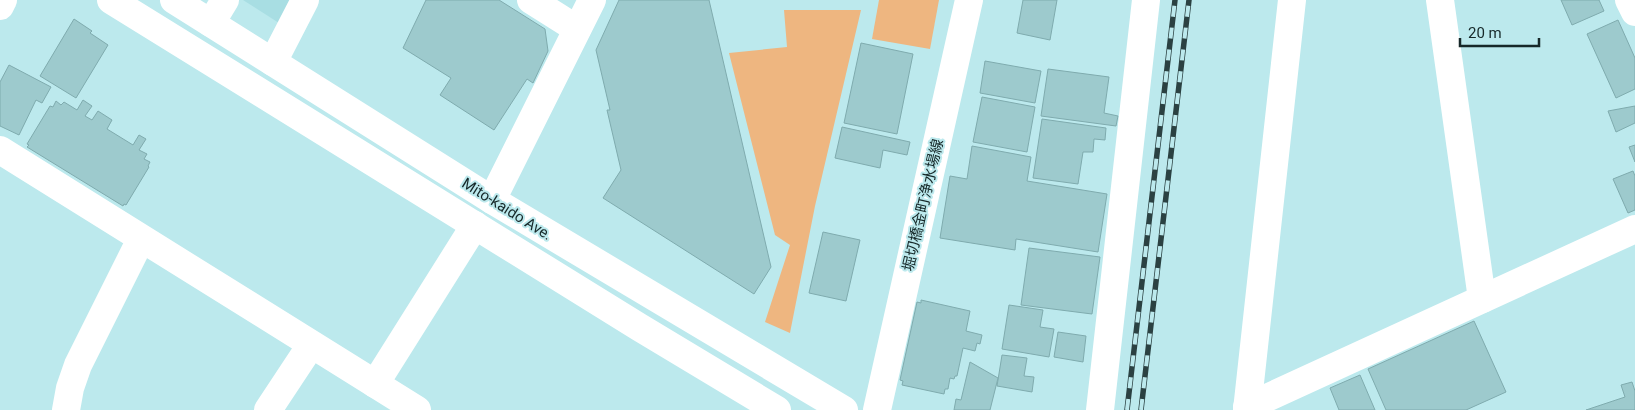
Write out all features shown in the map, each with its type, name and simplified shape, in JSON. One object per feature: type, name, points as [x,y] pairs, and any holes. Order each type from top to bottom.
[{"type":"main road","points":[[0,6],[3,0]]},
{"type":"main road","name":"Mito-kaido Ave.","points":[[111,0],[639,327],[777,410]]},
{"type":"main road","name":"Mito-kaido Ave.","points":[[174,0],[492,200],[844,410]]},
{"type":"main road","points":[[211,23],[225,0]]},
{"type":"main road","points":[[273,62],[304,0]]},
{"type":"main road","points":[[531,0],[577,29]]},
{"type":"main road","points":[[492,200],[592,0]]},
{"type":"main road","name":"堀切橋金町浄水場線","points":[[877,410],[969,0]]},
{"type":"main road","points":[[1100,410],[1146,0]]},
{"type":"main road","points":[[1247,409],[1292,0]]},
{"type":"main road","points":[[1440,0],[1482,299]]},
{"type":"main road","points":[[1629,0],[1635,12]]},
{"type":"main road","points":[[0,150],[417,410]]},
{"type":"main road","points":[[375,384],[475,225]]},
{"type":"main road","points":[[1247,409],[1635,229]]},
{"type":"main road","points":[[66,410],[70,388],[78,365],[141,239]]},
{"type":"main road","points":[[268,410],[311,345]]},
{"type":"shaded area","points":[[243,0],[291,0],[279,23]]},
{"type":"shaded area","points":[[879,0],[939,0],[930,49],[872,39]]},
{"type":"shaded area","points":[[784,10],[861,10],[815,206],[790,333],[765,322],[790,245],[775,235],[729,53],[787,47]]},
{"type":"building","points":[[426,0],[499,0],[545,29],[548,51],[533,83],[527,79],[494,130],[440,95],[451,78],[403,48]]},
{"type":"building","points":[[619,0],[709,0],[771,267],[754,294],[603,198],[621,170],[596,50]]},
{"type":"building","points":[[1023,0],[1057,0],[1050,40],[1017,33]]},
{"type":"building","points":[[1561,0],[1599,0],[1604,11],[1572,25]]},
{"type":"building","points":[[74,19],[108,45],[76,98],[40,76]]},
{"type":"building","points":[[1618,20],[1635,58],[1635,89],[1616,98],[1587,34]]},
{"type":"building","points":[[861,43],[913,54],[897,134],[844,123]]},
{"type":"building","points":[[985,61],[1041,71],[1035,103],[980,93]]},
{"type":"building","points":[[9,65],[51,87],[42,103],[36,100],[19,135],[0,126],[0,82]]},
{"type":"building","points":[[1048,69],[1109,77],[1104,113],[1118,116],[1116,126],[1041,116]]},
{"type":"building","points":[[982,97],[1035,107],[1027,152],[973,142]]},
{"type":"building","points":[[83,100],[92,106],[85,116],[92,120],[98,111],[112,120],[107,129],[133,145],[139,135],[146,139],[139,150],[147,154],[144,159],[150,162],[149,167],[126,205],[124,204],[123,206],[27,147],[50,106],[53,107],[56,101],[61,105],[64,102],[77,110]]},
{"type":"building","points":[[1635,106],[1635,123],[1616,132],[1608,111]]},
{"type":"building","points":[[1042,119],[1106,128],[1105,140],[1094,139],[1093,152],[1083,152],[1078,184],[1033,178]]},
{"type":"building","points":[[842,127],[910,142],[907,155],[883,150],[880,168],[835,158]]},
{"type":"building","points":[[1635,145],[1635,162],[1629,147]]},
{"type":"building","points":[[972,146],[1031,157],[1027,181],[1107,194],[1098,252],[1016,239],[1015,250],[940,238],[950,176],[967,179]]},
{"type":"building","points":[[1633,171],[1635,176],[1635,210],[1628,213],[1613,179]]},
{"type":"building","points":[[823,232],[860,240],[846,301],[809,293]]},
{"type":"building","points":[[1029,248],[1100,257],[1092,314],[1021,305]]},
{"type":"building","points":[[921,300],[970,311],[966,331],[982,335],[980,344],[977,343],[975,351],[963,348],[957,376],[954,379],[950,378],[948,389],[945,389],[944,394],[902,385],[903,381],[900,380],[917,302],[921,303]]},
{"type":"building","points":[[1009,305],[1043,310],[1040,327],[1054,329],[1049,357],[1002,349]]},
{"type":"building","points":[[1474,321],[1506,392],[1466,410],[1386,410],[1368,369]]},
{"type":"building","points":[[1058,332],[1086,336],[1083,362],[1054,357]]},
{"type":"building","points":[[1002,355],[1027,358],[1024,376],[1034,377],[1032,392],[997,386]]},
{"type":"building","points":[[970,362],[998,378],[990,410],[954,410],[956,399],[961,400]]},
{"type":"building","points":[[1360,375],[1375,410],[1339,410],[1330,388]]},
{"type":"building","points":[[1632,382],[1635,391],[1635,410],[1586,410],[1625,397],[1621,385]]},
{"type":"railway","points":[[1127,410],[1175,0]]},
{"type":"railway","points":[[1141,410],[1189,0]]}]
